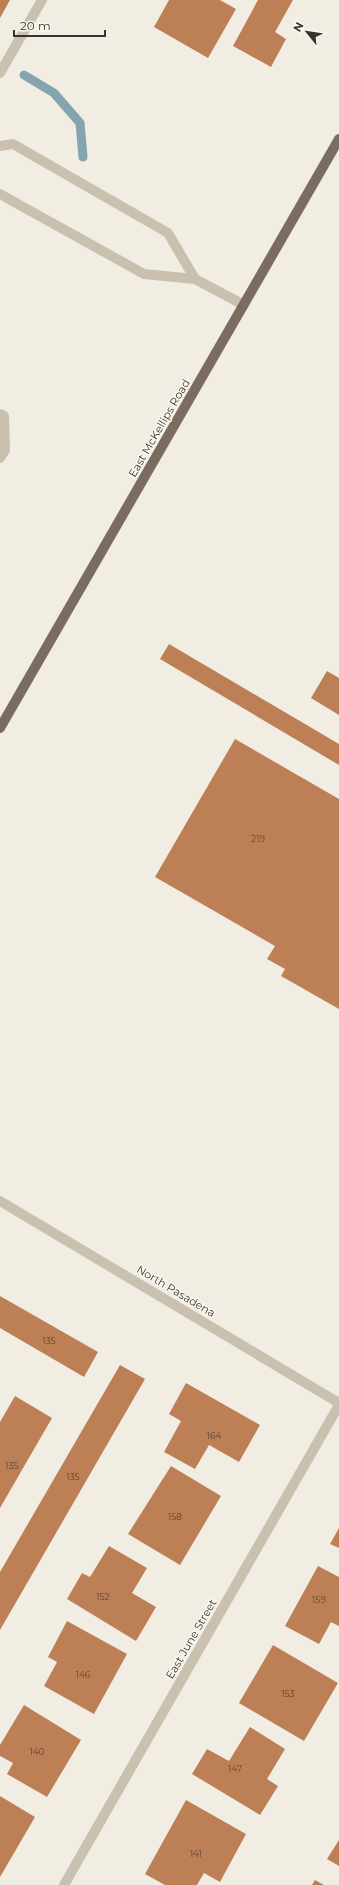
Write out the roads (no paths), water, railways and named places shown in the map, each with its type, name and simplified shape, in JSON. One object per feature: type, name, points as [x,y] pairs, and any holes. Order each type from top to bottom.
[{"type":"main road","name":"East McKellips Road","points":[[0,728],[339,140]]},
{"type":"street","points":[[0,73],[3,62],[42,0]]},
{"type":"street","points":[[0,146],[13,144],[168,233],[195,279]]},
{"type":"street","points":[[0,194],[144,274],[195,279],[244,305]]},
{"type":"street","points":[[0,414],[4,416],[5,450],[0,458]]},
{"type":"street","name":"North Pasadena","points":[[0,1201],[339,1404]]},
{"type":"street","name":"East June Street","points":[[64,1885],[339,1404]]},
{"type":"waterway","points":[[24,75],[54,93],[80,123],[83,157]]}]
